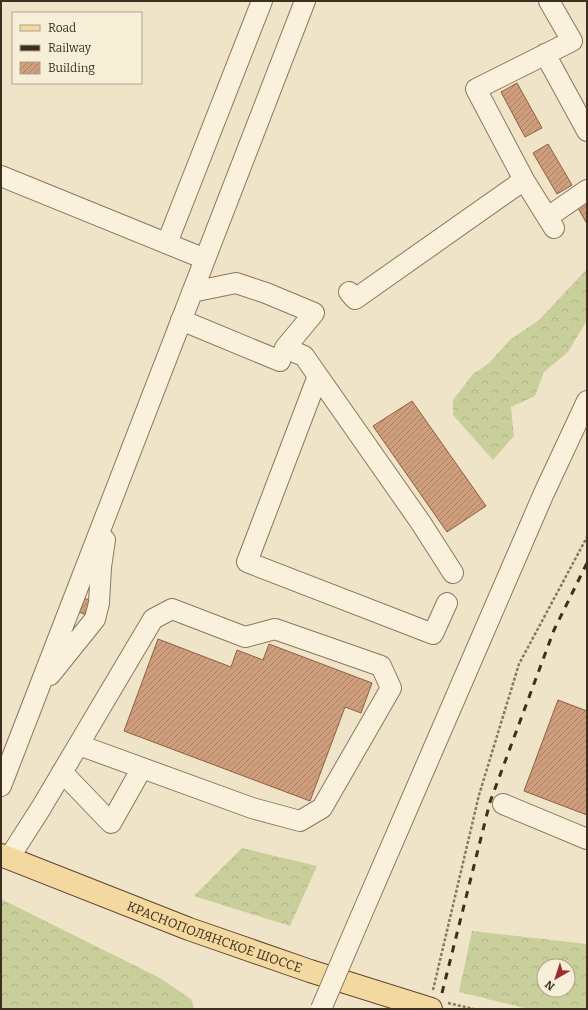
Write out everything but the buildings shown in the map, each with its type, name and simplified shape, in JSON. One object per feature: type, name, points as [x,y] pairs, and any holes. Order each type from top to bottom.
[{"type":"main road","name":"КРАСНОПОЛЯНСКОЕ ШОССЕ","points":[[5,857],[197,931],[310,971],[430,1009]]},
{"type":"street","points":[[167,243],[262,1]]},
{"type":"street","points":[[1,786],[305,1]]},
{"type":"street","points":[[549,1],[572,41],[476,89],[524,180],[551,223],[587,190]]},
{"type":"street","points":[[545,54],[587,131]]},
{"type":"street","points":[[1,176],[205,259]]},
{"type":"street","points":[[349,292],[355,299],[524,180]]},
{"type":"street","points":[[181,320],[280,361],[285,348],[314,313],[266,293],[236,283],[192,292]]},
{"type":"street","points":[[285,348],[304,356],[421,523],[453,573]]},
{"type":"street","points":[[318,376],[247,562],[433,634],[447,603]]},
{"type":"street","points":[[321,1009],[541,501],[587,401]]},
{"type":"street","points":[[38,692],[95,619],[99,603],[101,567],[112,500]]},
{"type":"street","points":[[5,857],[79,745],[153,619],[172,609],[246,637],[275,629],[381,666],[391,688],[322,808],[300,821],[252,808],[79,745]]},
{"type":"street","points":[[62,772],[111,823],[142,768]]},
{"type":"street","points":[[503,804],[587,839]]},
{"type":"path","points":[[430,1009],[432,991],[479,796],[519,664],[587,537]]},
{"type":"green space","points":[[587,269],[587,320],[568,352],[544,372],[535,396],[511,407],[514,436],[493,460],[453,415],[453,400],[473,374],[488,364],[511,339],[539,320]]},
{"type":"green space","points":[[242,848],[317,866],[290,926],[194,896]]},
{"type":"green space","points":[[1,899],[160,978],[191,999],[194,1009],[1,1009]]},
{"type":"green space","points":[[472,931],[587,944],[587,1009],[528,1009],[459,992]]},
{"type":"railway","points":[[442,993],[490,802],[554,630],[587,563]]}]
